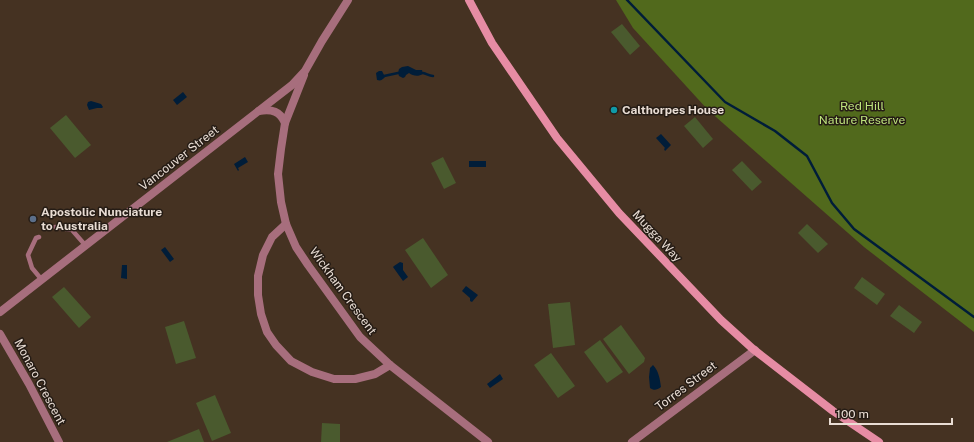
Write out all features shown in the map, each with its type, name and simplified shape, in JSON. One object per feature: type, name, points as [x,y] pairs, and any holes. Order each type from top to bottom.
[{"type":"main road","name":"Mugga Way","points":[[469,0],[492,43],[553,131],[619,213],[721,320],[755,350],[833,410],[879,442]]},
{"type":"street","name":"Vancouver Street","points":[[0,312],[292,85],[305,71],[348,0]]},
{"type":"street","name":"Wickham Crescent","points":[[305,71],[286,124],[278,174],[281,202],[286,224],[296,247],[360,337],[390,365],[488,442]]},
{"type":"street","points":[[258,111],[268,109],[273,110],[282,116],[286,124]]},
{"type":"street","points":[[286,224],[272,237],[263,255],[258,276],[258,295],[261,314],[267,332],[276,345],[291,361],[312,372],[334,379],[355,379],[374,374],[390,365]]},
{"type":"street","name":"Monaro Crescent","points":[[0,334],[29,384],[59,442]]},
{"type":"street","name":"Torres Street","points":[[632,442],[755,350]]},
{"type":"lane","points":[[55,227],[72,230],[86,246]]},
{"type":"lane","points":[[39,237],[36,238],[28,255],[32,268],[42,280]]},
{"type":"green space","name":"Red Hill Nature Reserve","points":[[616,0],[974,0],[974,332],[864,247],[708,110],[633,28]]},
{"type":"green space","points":[[622,24],[640,46],[630,55],[611,32]]},
{"type":"green space","points":[[66,115],[91,145],[75,158],[50,128]]},
{"type":"green space","points":[[695,117],[713,139],[703,148],[684,126]]},
{"type":"green space","points":[[443,157],[456,183],[444,189],[431,163]]},
{"type":"green space","points":[[742,161],[762,182],[752,191],[732,170]]},
{"type":"green space","points":[[807,224],[828,244],[818,253],[798,233]]},
{"type":"green space","points":[[423,238],[448,275],[431,288],[405,250]]},
{"type":"green space","points":[[862,277],[885,294],[877,305],[854,288]]},
{"type":"green space","points":[[64,287],[91,317],[79,328],[52,297]]},
{"type":"green space","points":[[570,302],[575,345],[553,348],[548,304]]},
{"type":"green space","points":[[899,305],[922,322],[914,333],[890,316]]},
{"type":"green space","points":[[184,321],[196,358],[176,364],[165,327]]},
{"type":"green space","points":[[621,325],[645,358],[644,362],[629,374],[603,339]]},
{"type":"green space","points":[[600,340],[623,372],[607,383],[584,352]]},
{"type":"green space","points":[[551,353],[575,386],[558,398],[534,365]]},
{"type":"green space","points":[[215,395],[231,433],[212,441],[196,403]]},
{"type":"green space","points":[[322,423],[340,424],[340,442],[321,442]]},
{"type":"green space","points":[[199,429],[204,442],[167,442]]},
{"type":"water","points":[[408,66],[416,70],[422,70],[423,74],[416,76],[409,73],[403,78],[399,76],[399,69]]},
{"type":"water","points":[[382,71],[385,77],[382,80],[377,80],[376,73]]},
{"type":"water","points":[[183,92],[187,97],[177,105],[173,100]]},
{"type":"water","points":[[91,101],[101,104],[103,107],[89,110],[87,105],[88,102]]},
{"type":"water","points":[[661,134],[671,145],[665,151],[665,148],[656,138]]},
{"type":"water","points":[[245,157],[248,162],[238,168],[238,171],[234,164]]},
{"type":"water","points":[[469,161],[486,161],[486,167],[469,167]]},
{"type":"water","points":[[165,247],[174,259],[170,262],[161,250]]},
{"type":"water","points":[[400,262],[403,263],[403,270],[408,277],[403,281],[393,267]]},
{"type":"water","points":[[122,265],[127,265],[127,279],[121,278]]},
{"type":"water","points":[[466,286],[478,295],[472,302],[470,301],[470,298],[462,291]]},
{"type":"water","points":[[653,365],[658,373],[661,387],[656,390],[650,388],[650,368]]},
{"type":"water","points":[[500,374],[503,379],[490,388],[487,384]]},
{"type":"waterway","points":[[627,0],[725,102],[775,131],[807,156],[832,203],[854,229],[974,317]]},
{"type":"waterway","points":[[384,76],[398,73]]},
{"type":"waterway","points":[[423,73],[433,76]]},
{"type":"place","name":"Calthorpes House","points":[[614,110]]},
{"type":"place","name":"Apostolic Nunciature to Australia","points":[[33,219]]}]
